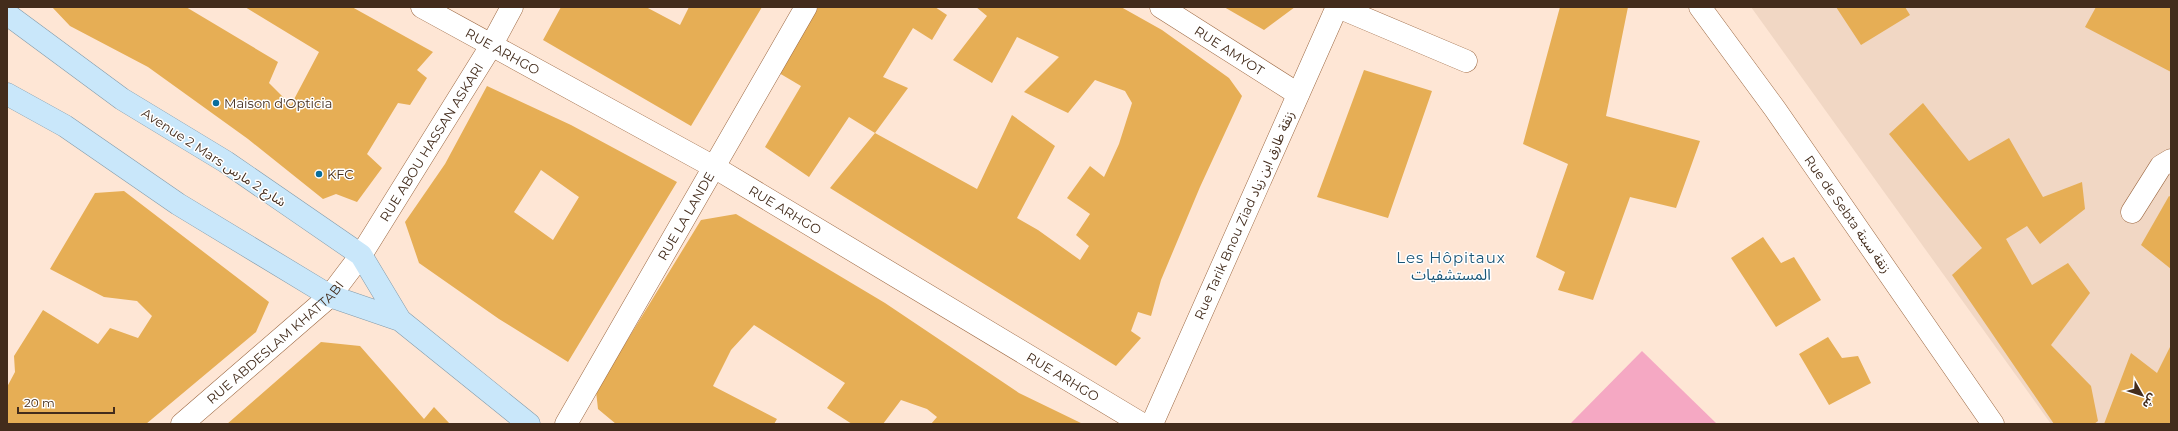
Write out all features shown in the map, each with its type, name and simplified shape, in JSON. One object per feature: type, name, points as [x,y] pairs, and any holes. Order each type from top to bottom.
[{"type":"main road","name":"Avenue 2 Mars شارع 2 مارس","points":[[7,14],[122,99],[226,162],[361,255],[400,320]]},
{"type":"main road","name":"Avenue 2 Mars شارع 2 مارس","points":[[7,94],[65,126],[178,204],[330,296],[400,320],[529,424]]},
{"type":"street","name":"RUE ARHGO","points":[[422,7],[714,167],[1142,424]]},
{"type":"street","name":"RUE ABOU HASSAN ASKARI","points":[[361,255],[491,46],[512,7]]},
{"type":"street","name":"RUE LA LANDE","points":[[566,424],[806,7]]},
{"type":"street","name":"RUE AMYOT","points":[[1161,7],[1298,94]]},
{"type":"street","name":"Rue Tarik Bnou Ziad زنقة طارق ابن زياد","points":[[1152,424],[1337,7]]},
{"type":"street","points":[[1337,7],[1466,61]]},
{"type":"street","name":"Rue de Sebta زنقة سبتة","points":[[1700,7],[1775,109],[1993,424]]},
{"type":"street","points":[[2132,212],[2161,166],[2171,160]]},
{"type":"street","name":"RUE ABDESLAM KHATTABI","points":[[182,424],[330,296],[361,255]]},
{"type":"shaded area","points":[[1751,7],[2171,7],[2171,424],[2051,424]]},
{"type":"shaded area","points":[[1642,351],[1717,424],[1570,424]]},
{"type":"building","points":[[52,7],[186,7],[278,62],[269,83],[291,105],[319,52],[245,7],[352,7],[433,52],[417,70],[427,78],[410,105],[398,103],[367,154],[382,168],[357,202],[336,194],[323,199],[248,139],[148,67],[70,26]]},
{"type":"building","points":[[561,7],[646,7],[680,25],[689,7],[762,7],[691,126],[543,40]]},
{"type":"building","points":[[818,7],[935,7],[947,15],[932,40],[913,28],[883,77],[908,88],[875,133],[849,117],[809,177],[765,147],[801,86],[779,73]]},
{"type":"building","points":[[976,7],[1121,7],[1162,30],[1229,78],[1242,96],[1200,187],[1161,280],[1151,316],[1138,312],[1131,331],[1141,338],[1116,366],[830,188],[875,133],[977,189],[1012,115],[1055,146],[1017,218],[1038,230],[1080,260],[1089,246],[1076,235],[1090,214],[1067,198],[1090,166],[1104,177],[1119,144],[1132,103],[1125,91],[1095,80],[1068,113],[1024,92],[1059,57],[1017,37],[992,83],[953,60],[987,16]]},
{"type":"building","points":[[1224,7],[1295,7],[1264,30]]},
{"type":"building","points":[[1560,7],[1628,7],[1606,116],[1700,141],[1676,208],[1630,197],[1593,300],[1558,290],[1565,272],[1536,257],[1568,164],[1523,144]]},
{"type":"building","points":[[1836,7],[1905,7],[1910,15],[1861,45]]},
{"type":"building","points":[[2096,7],[2171,7],[2171,72],[2085,27]]},
{"type":"building","points":[[1364,70],[1432,91],[1388,218],[1317,197]]},
{"type":"building","points":[[487,86],[571,125],[677,182],[568,362],[499,319],[419,263],[405,222],[445,164]],"holes":[[[541,170],[579,197],[553,240],[514,212]]]},
{"type":"building","points":[[1923,103],[1969,161],[2009,138],[2043,197],[2082,182],[2085,209],[2040,244],[2027,226],[2006,239],[2032,285],[2068,263],[2090,293],[2051,345],[2091,386],[2098,421],[2094,424],[2054,424],[1952,275],[1982,248],[1889,134]]},
{"type":"building","points":[[124,191],[269,302],[256,332],[146,424],[7,424],[7,387],[15,372],[14,356],[43,310],[98,344],[110,328],[138,338],[152,316],[137,301],[104,297],[50,269],[95,193]]},
{"type":"building","points":[[2169,196],[2171,197],[2171,269],[2141,245]]},
{"type":"building","points":[[736,214],[885,303],[1019,393],[1083,424],[931,424],[937,417],[927,409],[901,400],[883,424],[852,424],[827,408],[845,383],[754,325],[731,350],[713,386],[777,419],[774,424],[616,424],[598,409],[596,391],[701,220]]},
{"type":"building","points":[[1763,237],[1781,263],[1794,257],[1821,300],[1776,327],[1731,258]]},
{"type":"building","points":[[1828,337],[1842,358],[1858,356],[1871,383],[1829,405],[1799,354]]},
{"type":"building","points":[[321,342],[360,346],[424,419],[434,407],[450,424],[227,424]]},
{"type":"building","points":[[2171,345],[2171,424],[2104,424],[2131,353],[2157,373]]},
{"type":"place","name":"Maison d'Opticia","points":[[216,103]]},
{"type":"place","name":"KFC","points":[[319,174]]},
{"type":"district","name":"Les Hôpitaux المستشفيات","points":[[1451,266]]}]
